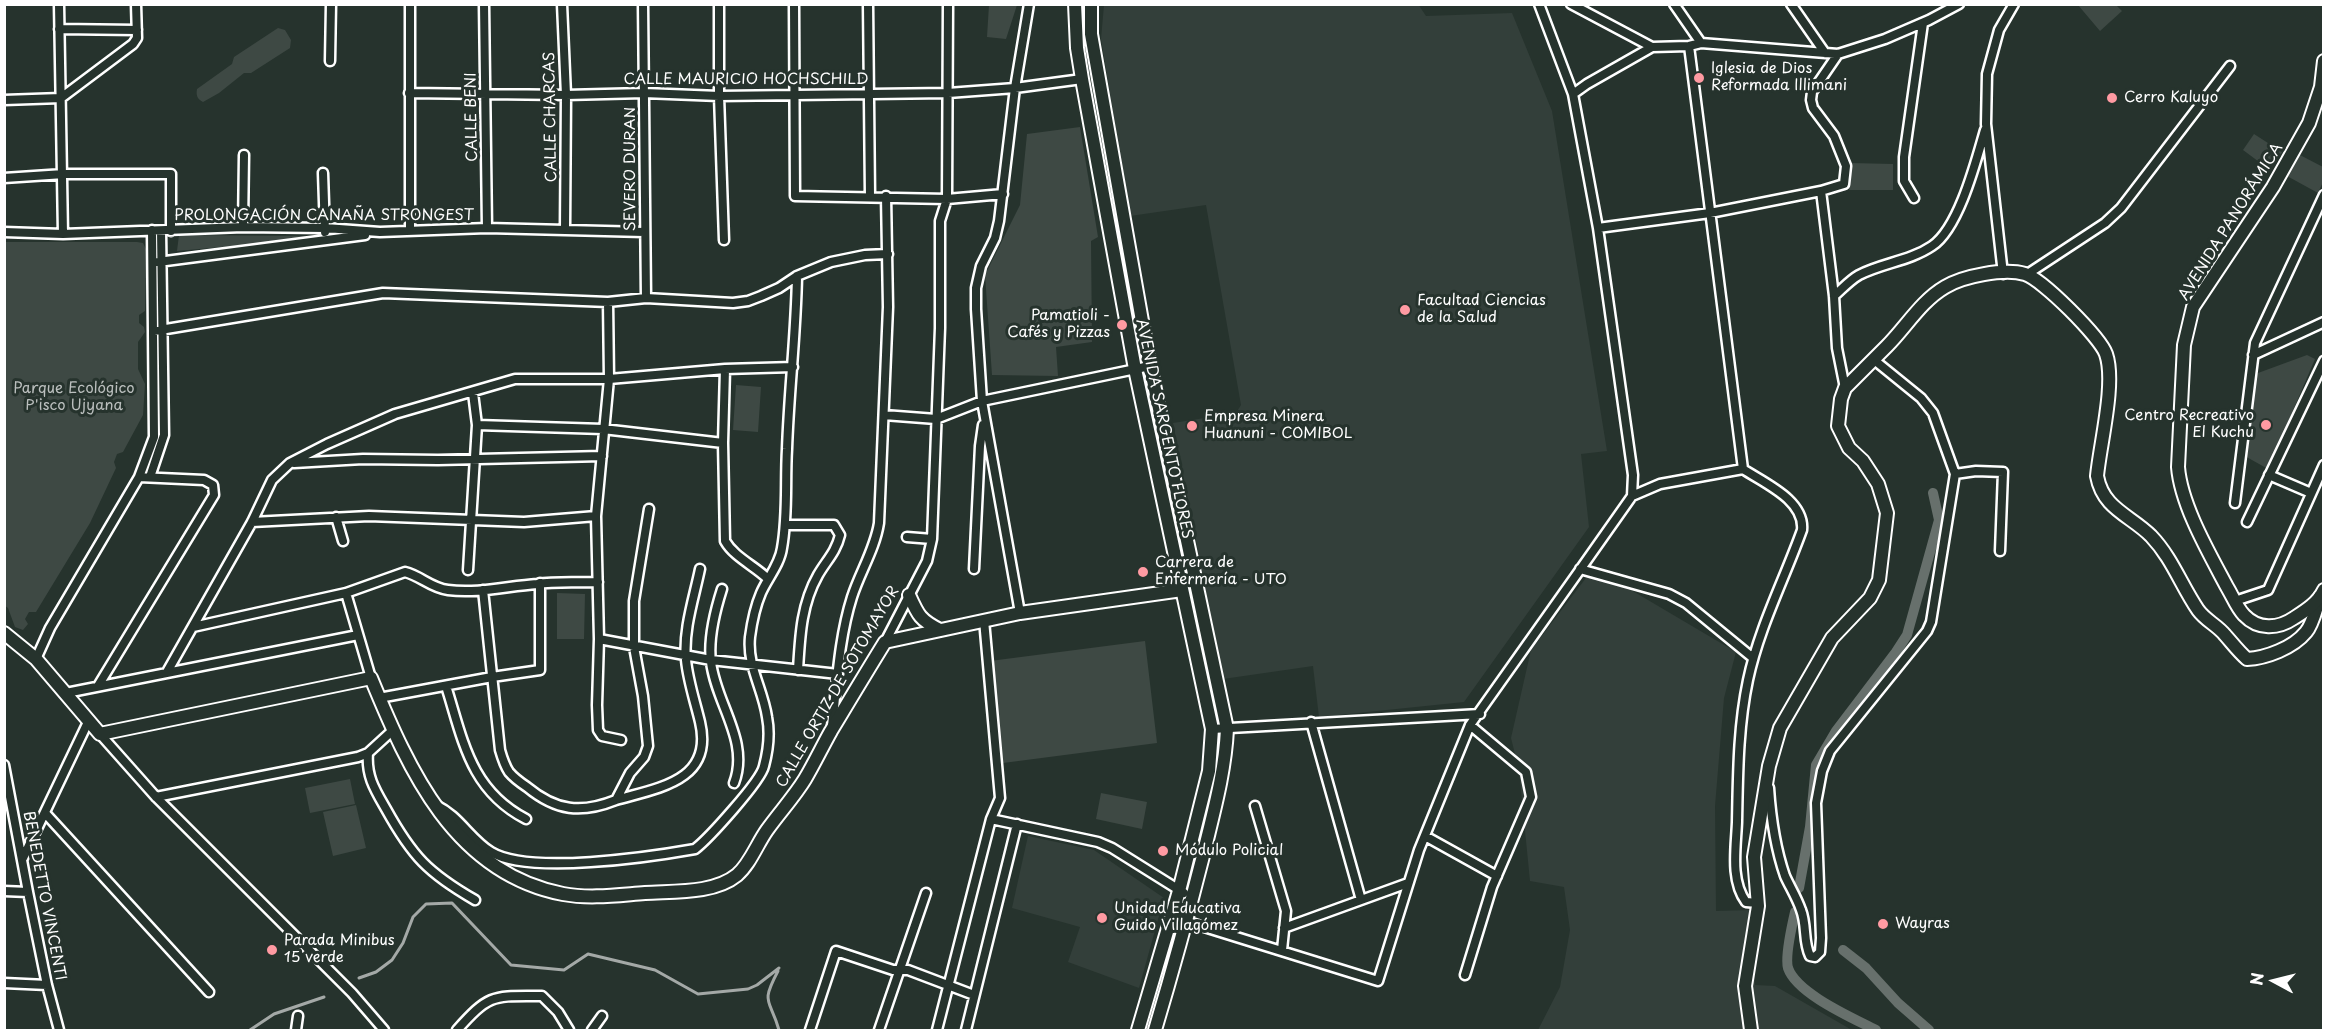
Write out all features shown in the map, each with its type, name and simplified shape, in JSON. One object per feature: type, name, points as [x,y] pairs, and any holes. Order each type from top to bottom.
[{"type":"street","points":[[59,4],[64,174],[63,234]]},
{"type":"street","points":[[4,100],[62,98],[133,44],[137,38],[136,4]]},
{"type":"street","points":[[330,61],[331,4]]},
{"type":"street","points":[[410,4],[410,231]]},
{"type":"street","name":"CALLE BENI","points":[[484,4],[487,228]]},
{"type":"street","name":"CALLE CHARCAS","points":[[562,4],[566,95],[565,229]]},
{"type":"street","name":"SEVERO DURAN","points":[[643,4],[646,298]]},
{"type":"street","points":[[719,4],[719,96],[724,240]]},
{"type":"street","points":[[794,4],[795,196],[947,199],[1003,194]]},
{"type":"street","points":[[868,4],[870,196]]},
{"type":"street","name":"CALLE ORTIZ DE SOTOMAYOR","points":[[346,593],[370,678],[392,730],[433,804],[457,834],[477,854],[496,868],[534,886],[585,897],[707,888],[730,880],[739,873],[766,831],[804,780],[885,642],[927,561],[932,539],[940,328],[940,221],[947,199],[948,4]]},
{"type":"street","points":[[1020,613],[982,401],[976,288],[981,266],[995,238],[1029,4]]},
{"type":"street","name":"AVENIDA SARGENTO FLORES","points":[[1075,4],[1075,32],[1082,79],[1135,369],[1212,729],[1209,771],[1172,917],[1138,1030]]},
{"type":"street","name":"AVENIDA SARGENTO FLORES","points":[[1091,4],[1091,34],[1150,366],[1227,729],[1219,788],[1193,896],[1155,1030]]},
{"type":"street","points":[[1539,4],[1573,94],[1598,228],[1633,475],[1632,496]]},
{"type":"street","points":[[1674,4],[1701,43]]},
{"type":"street","points":[[1791,4],[1825,53]]},
{"type":"street","points":[[1573,94],[1652,47],[1689,46],[1701,43],[1838,54],[1885,39],[1959,4]]},
{"type":"street","points":[[2003,274],[1986,124],[1987,74],[1999,30],[2014,4]]},
{"type":"street","points":[[1571,5],[1652,47]]},
{"type":"street","points":[[1914,198],[1904,181],[1904,157],[1923,23]]},
{"type":"street","points":[[59,29],[137,30]]},
{"type":"street","points":[[1689,46],[1743,469]]},
{"type":"street","points":[[1598,228],[1710,213],[1844,184],[1846,166],[1834,136],[1813,108],[1811,100],[1812,92],[1838,54]]},
{"type":"street","name":"AVENIDA PANORÁMICA","points":[[2322,594],[2287,623],[2278,626],[2266,627],[2243,615],[2184,497],[2178,467],[2186,334],[2193,307],[2273,186],[2309,123],[2321,87],[2324,61]]},
{"type":"street","points":[[1751,1030],[1745,986],[1758,903],[1754,858],[1768,778],[1780,728],[1832,638],[1870,598],[1879,580],[1887,513],[1878,484],[1863,461],[1849,448],[1838,426],[1841,399],[1845,388],[1924,304],[1943,288],[1961,279],[2003,274],[2026,275],[2105,224],[2121,208],[2230,66]]},
{"type":"street","name":"CALLE MAURICIO HOCHSCHILD","points":[[409,93],[566,95],[644,93],[719,96],[948,93],[1015,88],[1082,79]]},
{"type":"street","points":[[1834,296],[1859,275],[1900,262],[1932,246],[1946,232],[1975,165],[1986,124]]},
{"type":"street","points":[[243,227],[244,155]]},
{"type":"street","points":[[323,173],[325,241]]},
{"type":"street","points":[[4,178],[64,174],[171,174],[171,231]]},
{"type":"street","points":[[1821,190],[1834,296],[1836,348],[1845,388]]},
{"type":"street","points":[[2235,503],[2253,355],[2259,330],[2324,195]]},
{"type":"street","points":[[831,731],[842,639],[851,598],[877,536],[884,414],[888,254],[886,196]]},
{"type":"street","name":"PROLONGACIÓN CANAÑA STRONGEST","points":[[4,232],[63,234],[243,227],[325,228],[380,232],[487,228],[644,232]]},
{"type":"street","points":[[36,658],[50,628],[139,477],[154,437],[162,262],[156,230]]},
{"type":"street","points":[[150,477],[164,435],[159,330],[152,263],[156,230]]},
{"type":"street","points":[[152,263],[380,232]]},
{"type":"street","points":[[159,330],[383,293],[608,302],[646,298],[709,303],[748,301],[831,262],[865,255],[888,254]]},
{"type":"street","points":[[2026,275],[2073,313],[2093,334],[2106,353],[2109,376],[2097,476],[2100,491],[2112,505],[2149,534],[2165,553],[2206,620],[2224,634],[2233,647],[2247,659],[2261,658],[2294,643],[2307,631],[2322,594]]},
{"type":"street","points":[[433,804],[452,814],[473,839],[492,853],[507,859],[557,864],[606,861],[695,849],[705,842],[748,793],[764,769],[768,740],[767,717],[751,665],[750,640],[752,621],[760,594],[782,552],[786,525],[787,448],[797,276]]},
{"type":"street","points":[[608,302],[609,379],[596,516],[600,639],[598,730],[602,736],[621,740]]},
{"type":"street","points":[[2253,355],[2324,322]]},
{"type":"street","points":[[1768,778],[1772,824],[1777,844],[1786,876],[1802,911],[1807,931],[1807,949],[1810,956],[1815,957],[1820,952],[1821,938],[1816,803],[1822,771],[1830,751],[1927,631],[1931,622],[1955,474],[1933,413],[1921,398],[1873,359]]},
{"type":"street","points":[[2247,522],[2324,361]]},
{"type":"street","points":[[884,414],[936,419],[982,401],[1150,366]]},
{"type":"street","points":[[167,672],[252,522],[272,480],[290,463],[327,444],[395,414],[515,379],[609,379],[725,369],[792,367]]},
{"type":"street","points":[[725,369],[723,443],[725,541],[729,549],[757,568],[768,579]]},
{"type":"street","points":[[468,570],[477,425],[473,393]]},
{"type":"street","points":[[974,569],[980,446],[985,419]]},
{"type":"street","points":[[477,425],[603,429],[723,443]]},
{"type":"street","points":[[290,463],[363,459],[438,460],[602,456]]},
{"type":"street","points":[[2235,600],[2268,590],[2324,465]]},
{"type":"street","points":[[1172,917],[1185,923],[1378,981],[1408,883],[1470,725],[1480,714],[1632,496],[1660,484],[1743,469],[1786,497],[1794,505],[1803,522],[1786,575],[1771,604],[1753,658],[1742,719],[1735,866],[1739,893],[1746,902],[1758,903]]},
{"type":"street","points":[[1955,474],[1976,471],[2003,472],[2000,551]]},
{"type":"street","points":[[2269,475],[2311,493]]},
{"type":"street","points":[[98,686],[214,495],[213,485],[204,480],[139,477]]},
{"type":"street","points":[[616,800],[630,773],[644,757],[648,746],[643,696],[634,647],[634,601],[649,508]]},
{"type":"street","points":[[252,522],[369,516],[524,522],[596,516]]},
{"type":"street","points":[[336,518],[343,541]]},
{"type":"street","points":[[786,525],[834,525],[840,535],[834,553],[817,576],[804,606],[798,670]]},
{"type":"street","points":[[907,537],[932,539]]},
{"type":"street","points":[[1175,556],[1189,553]]},
{"type":"street","points":[[483,590],[500,750],[508,770],[536,795],[550,803],[570,809],[600,806],[674,783],[686,774],[699,758],[703,738],[688,679],[685,656],[688,624],[700,569]]},
{"type":"street","points":[[1580,569],[1670,594],[1686,603],[1753,658]]},
{"type":"street","points":[[193,627],[346,593],[405,572],[413,574],[435,588],[450,591],[483,590],[540,583],[598,582]]},
{"type":"street","points":[[379,698],[540,670],[540,583]]},
{"type":"street","points":[[722,589],[717,603],[711,660],[737,745],[739,762],[734,783]]},
{"type":"street","points":[[885,642],[1020,613],[1182,590]]},
{"type":"street","points":[[909,594],[918,616],[924,622],[940,630]]},
{"type":"street","points":[[937,1030],[991,819],[1000,798],[984,620]]},
{"type":"street","points":[[4,633],[36,658],[156,797],[352,993],[384,1030]]},
{"type":"street","points":[[66,693],[358,635]]},
{"type":"street","points":[[600,639],[711,660],[838,674]]},
{"type":"street","points":[[100,734],[370,678]]},
{"type":"street","points":[[446,686],[468,759],[476,774],[498,800],[526,819]]},
{"type":"street","points":[[1212,729],[1480,714]]},
{"type":"street","points":[[23,859],[89,720]]},
{"type":"street","points":[[1311,722],[1361,900]]},
{"type":"street","points":[[1465,975],[1497,876],[1531,797],[1526,772],[1470,725]]},
{"type":"street","points":[[156,797],[358,757],[368,753],[392,730]]},
{"type":"street","points":[[368,753],[367,768],[370,780],[403,841],[424,865],[445,883],[475,900]]},
{"type":"street","name":"BENEDETTO VINCENTI","points":[[4,765],[47,985],[59,1030]]},
{"type":"street","points":[[1255,806],[1286,911],[1281,950]]},
{"type":"street","points":[[45,813],[209,992]]},
{"type":"street","points":[[991,819],[1105,845],[1179,891],[1193,896]]},
{"type":"street","points":[[966,1030],[1017,824]]},
{"type":"street","points":[[1425,836],[1497,876]]},
{"type":"street","points":[[1284,928],[1408,883]]},
{"type":"street","points":[[4,891],[28,892]]},
{"type":"street","points":[[879,1030],[926,893]]},
{"type":"street","points":[[810,1030],[836,951],[949,985],[974,995]]},
{"type":"street","points":[[4,983],[47,985]]},
{"type":"street","points":[[457,1030],[477,1008],[488,1000],[504,996],[542,996],[558,1012],[568,1030]]},
{"type":"street","points":[[1144,1009],[1160,1015]]},
{"type":"street","points":[[296,1030],[298,1016]]},
{"type":"street","points":[[592,1030],[602,1016]]},
{"type":"shaded area","name":"Facultad Ciencias de la Salud","points":[[1418,4],[1426,16],[1512,13],[1552,111],[1607,451],[1581,454],[1589,527],[1464,702],[1319,717],[1313,666],[1223,679],[1173,423],[1236,413],[1241,405],[1206,205],[1130,216],[1101,39],[1104,5]]},
{"type":"shaded area","points":[[1589,574],[1631,590],[1736,652],[1724,698],[1715,806],[1716,911],[1751,910],[1755,985],[1775,986],[1852,1030],[1538,1030],[1560,987],[1570,930],[1564,887],[1530,881],[1519,770],[1511,738],[1531,650]]},
{"type":"shaded area","name":"Unidad Educativa Guido Villagómez","points":[[1028,836],[1094,850],[1164,898],[1139,988],[1068,962],[1080,927],[1012,908]]},
{"type":"green space","points":[[989,5],[1017,5],[1006,39],[987,37]]},
{"type":"green space","points":[[2078,5],[2116,5],[2122,11],[2100,31]]},
{"type":"green space","points":[[278,28],[285,30],[291,40],[290,48],[251,73],[244,73],[219,93],[203,102],[199,100],[197,89],[232,64],[234,57]]},
{"type":"green space","points":[[1080,127],[1098,237],[1091,241],[1092,342],[1056,347],[1058,376],[992,375],[985,275],[1020,205],[1027,134]]},
{"type":"green space","points":[[2254,134],[2282,152],[2270,170],[2243,150]]},
{"type":"green space","points":[[2298,154],[2323,167],[2323,182],[2318,193],[2287,176]]},
{"type":"green space","points":[[1850,163],[1893,164],[1893,190],[1849,190]]},
{"type":"green space","points":[[179,235],[313,236],[312,239],[177,251]]},
{"type":"green space","name":"Parque Ecológico P'isco Ujyana","points":[[5,242],[137,242],[143,243],[147,251],[145,311],[139,315],[139,323],[144,327],[145,332],[138,342],[138,369],[145,384],[143,415],[123,452],[117,454],[114,462],[116,468],[90,523],[36,612],[29,612],[25,619],[28,624],[23,630],[15,627],[8,608],[4,605]]},
{"type":"green space","name":"Centro Recreativo El Kuchu","points":[[2307,355],[2315,359],[2268,469],[2243,455],[2247,395],[2258,373]]},
{"type":"green space","points":[[736,385],[761,387],[758,432],[733,430]]},
{"type":"green space","points":[[557,593],[585,594],[584,639],[557,639]]},
{"type":"green space","points":[[1145,641],[1157,743],[1003,763],[990,661]]},
{"type":"green space","points":[[350,779],[355,804],[310,813],[305,788]]},
{"type":"green space","points":[[1101,793],[1147,802],[1142,829],[1096,819]]},
{"type":"green space","points":[[356,805],[366,848],[333,856],[323,812]]},
{"type":"waterway","points":[[1799,888],[1810,827],[1816,765],[1836,731],[1907,635],[1939,520],[1933,493]]},
{"type":"waterway","points":[[359,978],[376,972],[392,960],[403,943],[413,917],[426,904],[452,903],[511,965],[564,970],[588,954],[655,970],[698,994],[748,989],[779,968]]},
{"type":"waterway","points":[[1795,912],[1787,956],[1788,968],[1793,978],[1814,996],[1876,1030]]},
{"type":"waterway","points":[[1843,950],[1866,968],[1898,1003],[1929,1030]]},
{"type":"waterway","points":[[778,971],[769,990],[768,1001],[779,1030]]},
{"type":"waterway","points":[[250,1030],[274,1014],[324,997]]},
{"type":"place","name":"Iglesia de Dios Reformada Illimani","points":[[1699,78]]},
{"type":"place","name":"Cerro Kaluyo","points":[[2112,98]]},
{"type":"place","name":"Facultad Ciencias de la Salud","points":[[1405,310]]},
{"type":"place","name":"Pamatioli - Cafés y Pizzas","points":[[1122,325]]},
{"type":"place","name":"Centro Recreativo El Kuchu","points":[[2266,425]]},
{"type":"place","name":"Empresa Minera Huanuni - COMIBOL","points":[[1192,426]]},
{"type":"place","name":"Carrera de Enfermería - UTO","points":[[1143,572]]},
{"type":"place","name":"Módulo Policial","points":[[1163,851]]},
{"type":"place","name":"Unidad Educativa Guido Villagómez","points":[[1102,918]]},
{"type":"place","name":"Wayras","points":[[1883,924]]},
{"type":"place","name":"Parada Minibus 15 verde","points":[[272,950]]}]
